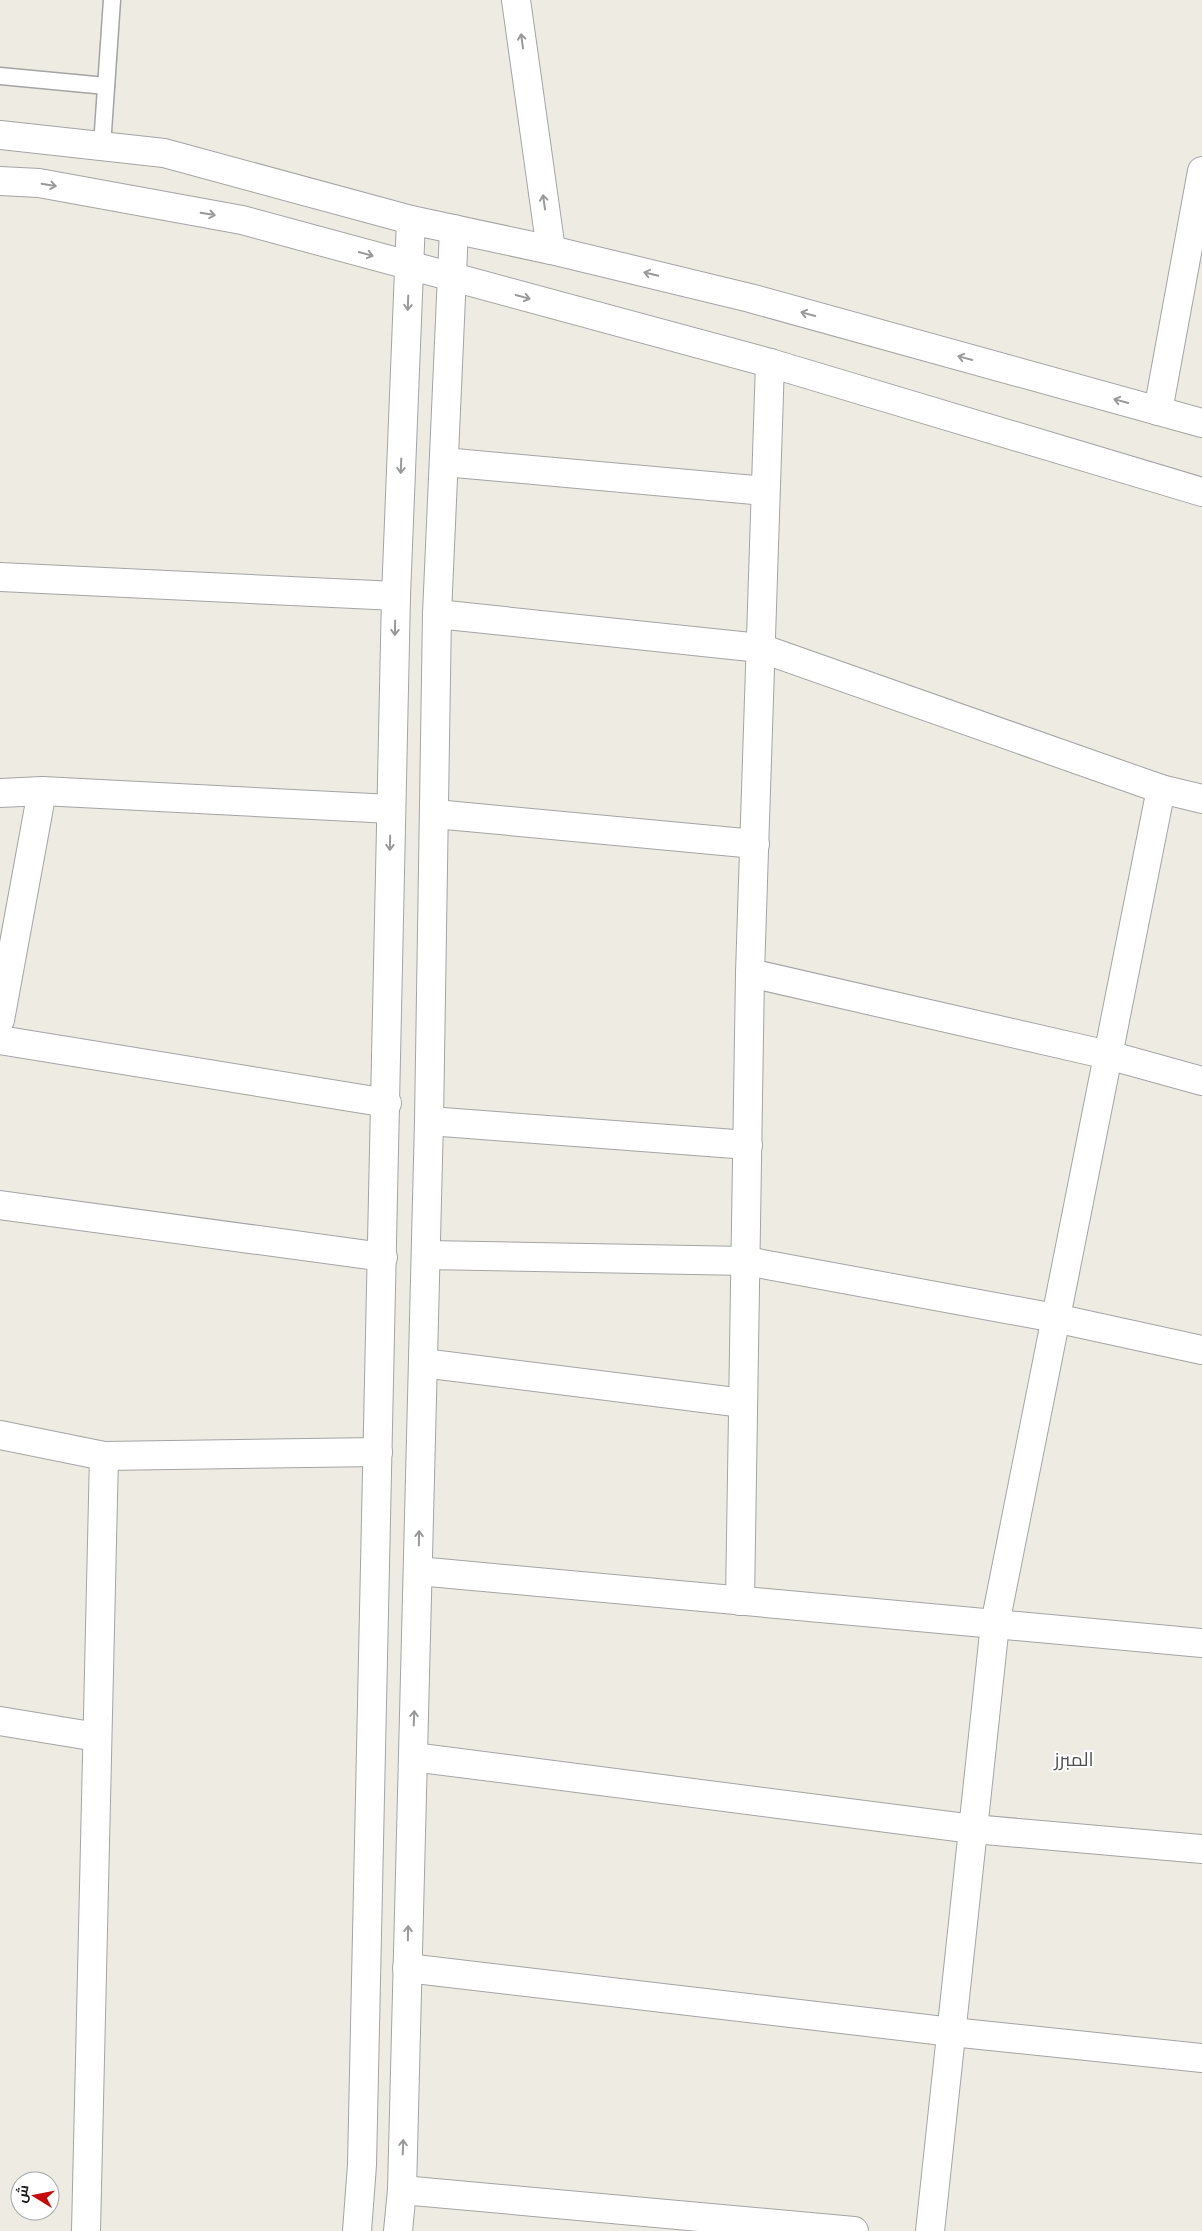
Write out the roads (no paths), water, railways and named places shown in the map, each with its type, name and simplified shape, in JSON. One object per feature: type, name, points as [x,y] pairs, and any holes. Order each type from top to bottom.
[{"type":"street","points":[[516,0],[551,250]]},
{"type":"street","points":[[0,135],[164,153],[411,220],[551,250],[750,298],[1202,423]]},
{"type":"street","points":[[1158,411],[1202,171]]},
{"type":"street","points":[[0,181],[39,183],[242,220],[770,363],[1202,492]]},
{"type":"street","points":[[357,2231],[362,2165],[396,596],[411,220]]},
{"type":"street","points":[[398,2231],[402,2190],[426,1255],[437,614],[454,229]]},
{"type":"street","points":[[740,1601],[750,974],[770,363]]},
{"type":"street","points":[[444,462],[765,491]]},
{"type":"street","points":[[0,577],[396,596]]},
{"type":"street","points":[[437,614],[760,648],[1160,789],[1202,799]]},
{"type":"street","points":[[930,2231],[995,1624],[1160,789]]},
{"type":"street","points":[[0,793],[42,790],[391,809]]},
{"type":"street","points":[[0,1020],[42,790]]},
{"type":"street","points":[[435,814],[754,844]]},
{"type":"street","points":[[750,974],[1108,1055],[1202,1081]]},
{"type":"street","points":[[0,1040],[386,1103]]},
{"type":"street","points":[[429,1121],[748,1145]]},
{"type":"street","points":[[0,1205],[383,1257]]},
{"type":"street","points":[[426,1255],[746,1261],[1055,1318],[1202,1350]]},
{"type":"street","points":[[423,1363],[743,1403]]},
{"type":"street","points":[[0,1436],[104,1456],[378,1452]]},
{"type":"street","points":[[86,2231],[104,1456]]},
{"type":"street","points":[[418,1571],[1202,1643]]},
{"type":"street","points":[[0,1721],[97,1737]]},
{"type":"street","points":[[413,1757],[974,1829],[1202,1849]]},
{"type":"street","points":[[407,1968],[952,2032],[1202,2058]]},
{"type":"street","points":[[402,2190],[854,2231]]},
{"type":"lane","points":[[102,146],[112,0]]},
{"type":"lane","points":[[0,76],[106,86]]},
{"type":"district","name":"المبرز","points":[[1074,1760]]}]
